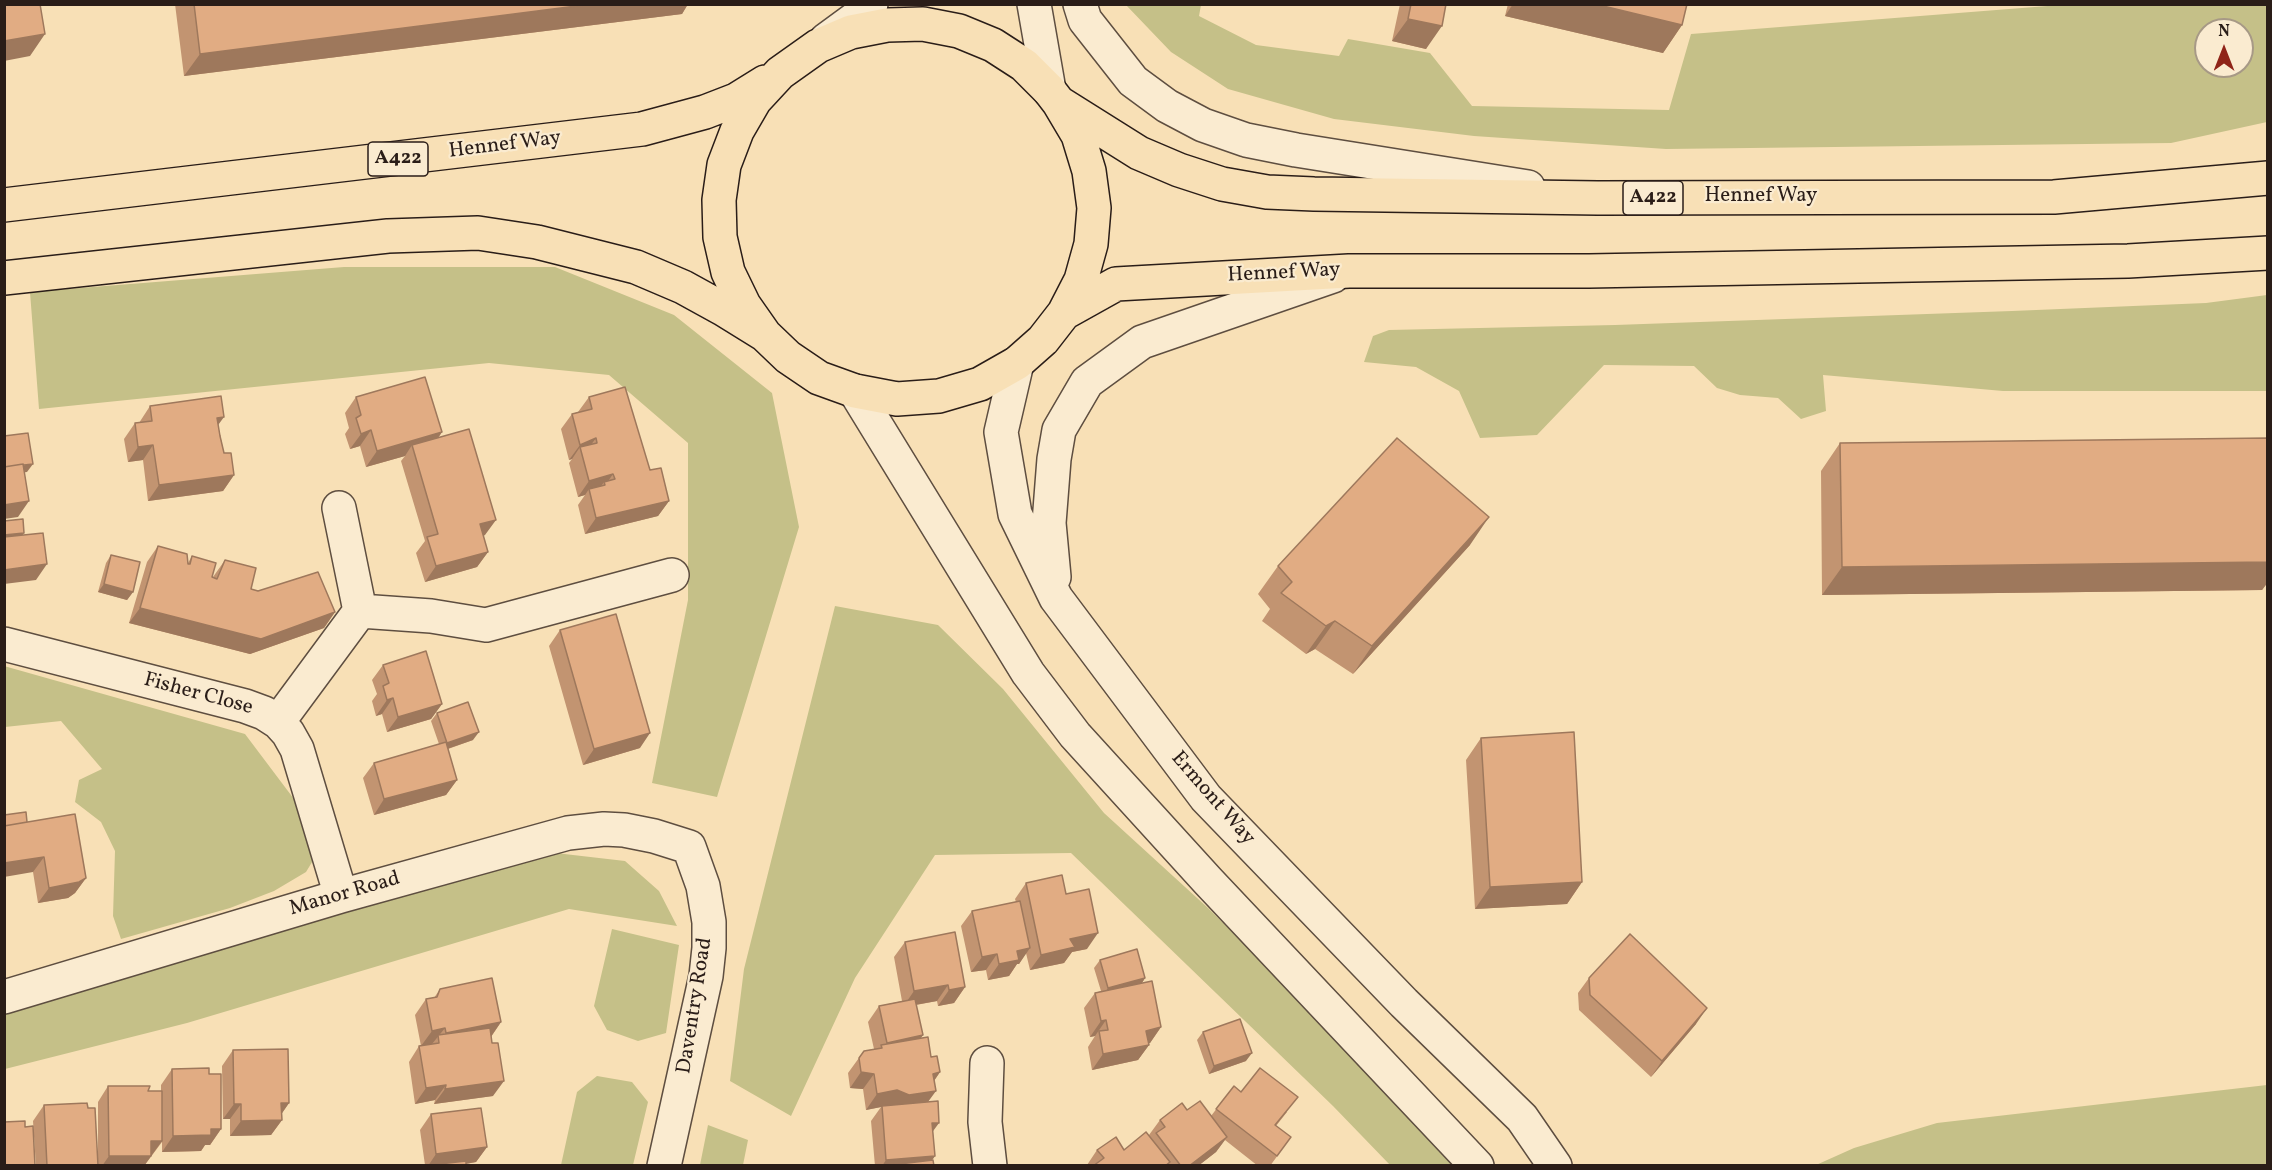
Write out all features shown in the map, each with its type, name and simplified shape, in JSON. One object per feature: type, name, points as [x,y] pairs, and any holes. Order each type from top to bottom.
[{"type":"highway","points":[[887,25],[932,26],[959,31],[993,45],[1024,65],[1054,97],[1078,135],[1089,171],[1094,208],[1089,253],[1081,280],[1064,313],[1043,340],[1017,363],[980,384],[939,396],[897,399],[855,391],[819,378],[788,357],[765,335],[744,305],[728,272],[720,237],[719,200],[724,165],[737,131],[755,100],[780,72],[818,46],[851,32],[887,25]]},
{"type":"highway","name":"Hennef Way","points":[[4,205],[642,129],[683,119],[736,100],[780,72]]},
{"type":"highway","name":"Hennef Way","points":[[1054,97],[1139,153],[1179,170],[1222,184],[1267,192],[1598,198],[2054,197],[2268,178]]},
{"type":"highway","points":[[4,278],[388,236],[478,233],[557,247],[636,267],[683,287],[765,335]]},
{"type":"highway","name":"Hennef Way","points":[[1064,313],[1116,284],[1349,271],[1589,272],[2128,261],[2268,253]]},
{"type":"street","points":[[818,46],[871,4]]},
{"type":"street","points":[[1034,4],[1054,97]]},
{"type":"street","points":[[1080,4],[1085,20],[1133,81],[1167,106],[1203,125],[1246,140],[1296,150],[1598,198]]},
{"type":"street","points":[[1056,598],[1049,523],[1054,459],[1059,430],[1087,382],[1142,342],[1349,271]]},
{"type":"street","name":"Ermont Way","points":[[1017,363],[1001,432],[1015,514],[1056,598],[1206,798],[1404,1004],[1522,1118],[1555,1166]]},
{"type":"street","points":[[855,391],[1028,673],[1075,735],[1208,881],[1477,1166]]},
{"type":"street","points":[[278,722],[360,611],[339,508]]},
{"type":"street","points":[[360,611],[432,616],[486,625],[672,575]]},
{"type":"street","name":"Fisher Close","points":[[4,644],[245,706],[264,712],[278,722],[288,733],[297,749],[341,896]]},
{"type":"street","name":"Manor Road","points":[[4,997],[341,896],[585,830],[624,830],[689,847]]},
{"type":"street","name":"Daventry Road","points":[[664,1166],[698,1019],[709,948],[706,900],[689,847]]},
{"type":"street","points":[[987,1063],[985,1122],[990,1166]]},
{"type":"shaded area","points":[[1126,5],[1201,5],[1199,16],[1256,45],[1339,56],[1348,39],[1430,53],[1472,106],[1669,110],[1691,34],[2060,5],[2267,5],[2267,122],[2171,143],[1666,149],[1474,136],[1334,119],[1228,89],[1171,52]]},
{"type":"shaded area","points":[[344,267],[555,267],[674,315],[772,393],[799,527],[717,797],[652,783],[688,600],[688,443],[609,375],[489,363],[39,409],[30,292]]},
{"type":"shaded area","points":[[2267,295],[2267,391],[2003,391],[1823,375],[1826,411],[1801,419],[1778,398],[1740,395],[1717,388],[1694,366],[1604,365],[1537,435],[1480,438],[1459,391],[1416,367],[1364,362],[1373,336],[1389,330],[1615,325],[2012,311],[2206,303]]},
{"type":"shaded area","points":[[835,606],[938,625],[1003,689],[1104,813],[1208,908],[1430,1129],[1460,1165],[1390,1165],[1333,1106],[1071,853],[935,855],[855,978],[791,1116],[730,1081],[744,969]]},
{"type":"shaded area","points":[[4,666],[245,734],[303,811],[320,849],[306,872],[274,891],[230,908],[121,939],[113,916],[115,851],[101,822],[75,802],[79,780],[102,769],[61,721],[5,727]]},
{"type":"shaded area","points":[[547,852],[625,861],[659,891],[677,926],[569,909],[187,1023],[5,1069],[5,1009]]},
{"type":"shaded area","points":[[612,929],[679,945],[666,1033],[638,1041],[607,1030],[594,1006]]},
{"type":"shaded area","points":[[597,1076],[632,1082],[648,1102],[633,1165],[561,1165],[577,1092]]},
{"type":"shaded area","points":[[2267,1085],[2267,1165],[1816,1165],[1854,1148],[1937,1123]]},
{"type":"shaded area","points":[[708,1125],[748,1140],[743,1165],[700,1165]]},
{"type":"building","points":[[4,4],[40,4],[45,34],[4,41]]},
{"type":"building","points":[[194,4],[592,4],[200,54]]},
{"type":"building","points":[[1411,4],[1446,4],[1442,26],[1408,19]]},
{"type":"building","points":[[1595,4],[1687,4],[1682,25]]},
{"type":"building","points":[[425,377],[442,432],[377,451],[371,430],[361,434],[356,418],[361,415],[356,397]]},
{"type":"building","points":[[625,387],[650,470],[661,468],[669,501],[596,518],[589,489],[605,485],[604,482],[615,479],[613,474],[589,481],[580,447],[597,443],[596,438],[580,445],[572,414],[592,409],[589,397]]},
{"type":"building","points":[[221,396],[224,417],[217,418],[224,453],[231,453],[234,475],[159,485],[153,445],[138,447],[135,423],[152,421],[150,406]]},
{"type":"building","points":[[469,429],[496,520],[480,524],[488,552],[436,566],[427,537],[438,534],[412,445]]},
{"type":"building","points":[[28,433],[33,464],[4,467],[4,436]]},
{"type":"building","points":[[1397,438],[1489,517],[1372,646],[1335,621],[1326,626],[1281,593],[1292,582],[1278,566]]},
{"type":"building","points":[[2268,438],[2268,562],[1842,567],[1840,443]]},
{"type":"building","points":[[23,464],[29,501],[4,505],[4,467]]},
{"type":"building","points":[[23,519],[24,533],[4,535],[4,521]]},
{"type":"building","points":[[43,533],[47,564],[4,570],[4,537]]},
{"type":"building","points":[[158,546],[187,554],[188,564],[192,556],[216,563],[212,577],[217,579],[225,560],[256,568],[251,589],[258,591],[318,572],[335,612],[261,639],[140,608]]},
{"type":"building","points":[[111,555],[140,562],[133,592],[104,584]]},
{"type":"building","points":[[616,614],[650,733],[594,749],[560,630]]},
{"type":"building","points":[[426,651],[442,704],[398,717],[393,698],[387,700],[383,686],[389,683],[383,665]]},
{"type":"building","points":[[468,702],[479,732],[447,743],[437,713]]},
{"type":"building","points":[[1574,732],[1582,882],[1490,887],[1481,738]]},
{"type":"building","points":[[446,742],[457,780],[384,799],[374,763]]},
{"type":"building","points":[[26,812],[27,822],[4,826],[4,815]]},
{"type":"building","points":[[75,814],[86,878],[79,882],[49,888],[44,857],[4,863],[4,826]]},
{"type":"building","points":[[1062,875],[1066,894],[1089,889],[1098,933],[1070,939],[1075,947],[1041,955],[1026,883]]},
{"type":"building","points":[[1020,901],[1030,948],[1017,951],[1019,960],[999,964],[997,954],[982,957],[972,911]]},
{"type":"building","points":[[955,932],[965,987],[949,990],[948,985],[914,991],[905,942]]},
{"type":"building","points":[[1630,934],[1707,1008],[1662,1061],[1590,995],[1589,978]]},
{"type":"building","points":[[1137,949],[1145,978],[1108,988],[1100,960]]},
{"type":"building","points":[[492,978],[501,1022],[446,1033],[445,1028],[432,1031],[426,999],[437,997],[440,989]]},
{"type":"building","points":[[1152,981],[1161,1027],[1146,1031],[1149,1045],[1103,1054],[1099,1031],[1108,1030],[1106,1020],[1101,1021],[1095,993]]},
{"type":"building","points":[[915,999],[923,1035],[887,1043],[879,1006]]},
{"type":"building","points":[[1240,1019],[1252,1053],[1214,1066],[1203,1032]]},
{"type":"building","points":[[490,1028],[492,1043],[498,1043],[504,1081],[445,1089],[446,1085],[426,1088],[419,1046],[439,1043],[438,1035]]},
{"type":"building","points":[[928,1037],[931,1057],[937,1056],[940,1072],[933,1074],[936,1091],[909,1095],[897,1090],[877,1094],[874,1074],[861,1072],[859,1058],[864,1051],[882,1048],[881,1045]]},
{"type":"building","points":[[288,1049],[289,1103],[281,1103],[282,1120],[241,1121],[241,1104],[234,1104],[233,1050]]},
{"type":"building","points":[[209,1068],[209,1074],[221,1074],[221,1129],[211,1129],[211,1135],[173,1136],[172,1069]]},
{"type":"building","points":[[1260,1068],[1298,1097],[1275,1125],[1291,1137],[1277,1156],[1216,1109],[1234,1086],[1241,1092]]},
{"type":"building","points":[[108,1086],[150,1086],[148,1091],[162,1091],[162,1141],[151,1141],[151,1156],[109,1156]]},
{"type":"building","points":[[938,1101],[939,1123],[932,1123],[935,1156],[886,1160],[882,1106]]},
{"type":"building","points":[[1200,1101],[1227,1137],[1189,1166],[1181,1166],[1156,1133],[1165,1127],[1160,1120],[1182,1103],[1187,1110]]},
{"type":"building","points":[[87,1103],[88,1108],[95,1108],[98,1166],[47,1166],[44,1105]]},
{"type":"building","points":[[481,1108],[487,1147],[436,1154],[431,1114]]},
{"type":"building","points":[[25,1121],[25,1127],[33,1126],[35,1166],[4,1166],[4,1122]]},
{"type":"building","points":[[1146,1132],[1170,1162],[1165,1166],[1093,1166],[1104,1158],[1097,1150],[1116,1137],[1124,1150]]},
{"type":"building","points":[[933,1160],[934,1166],[883,1166]]},
{"type":"building","points":[[466,1161],[466,1166],[422,1166]]}]
